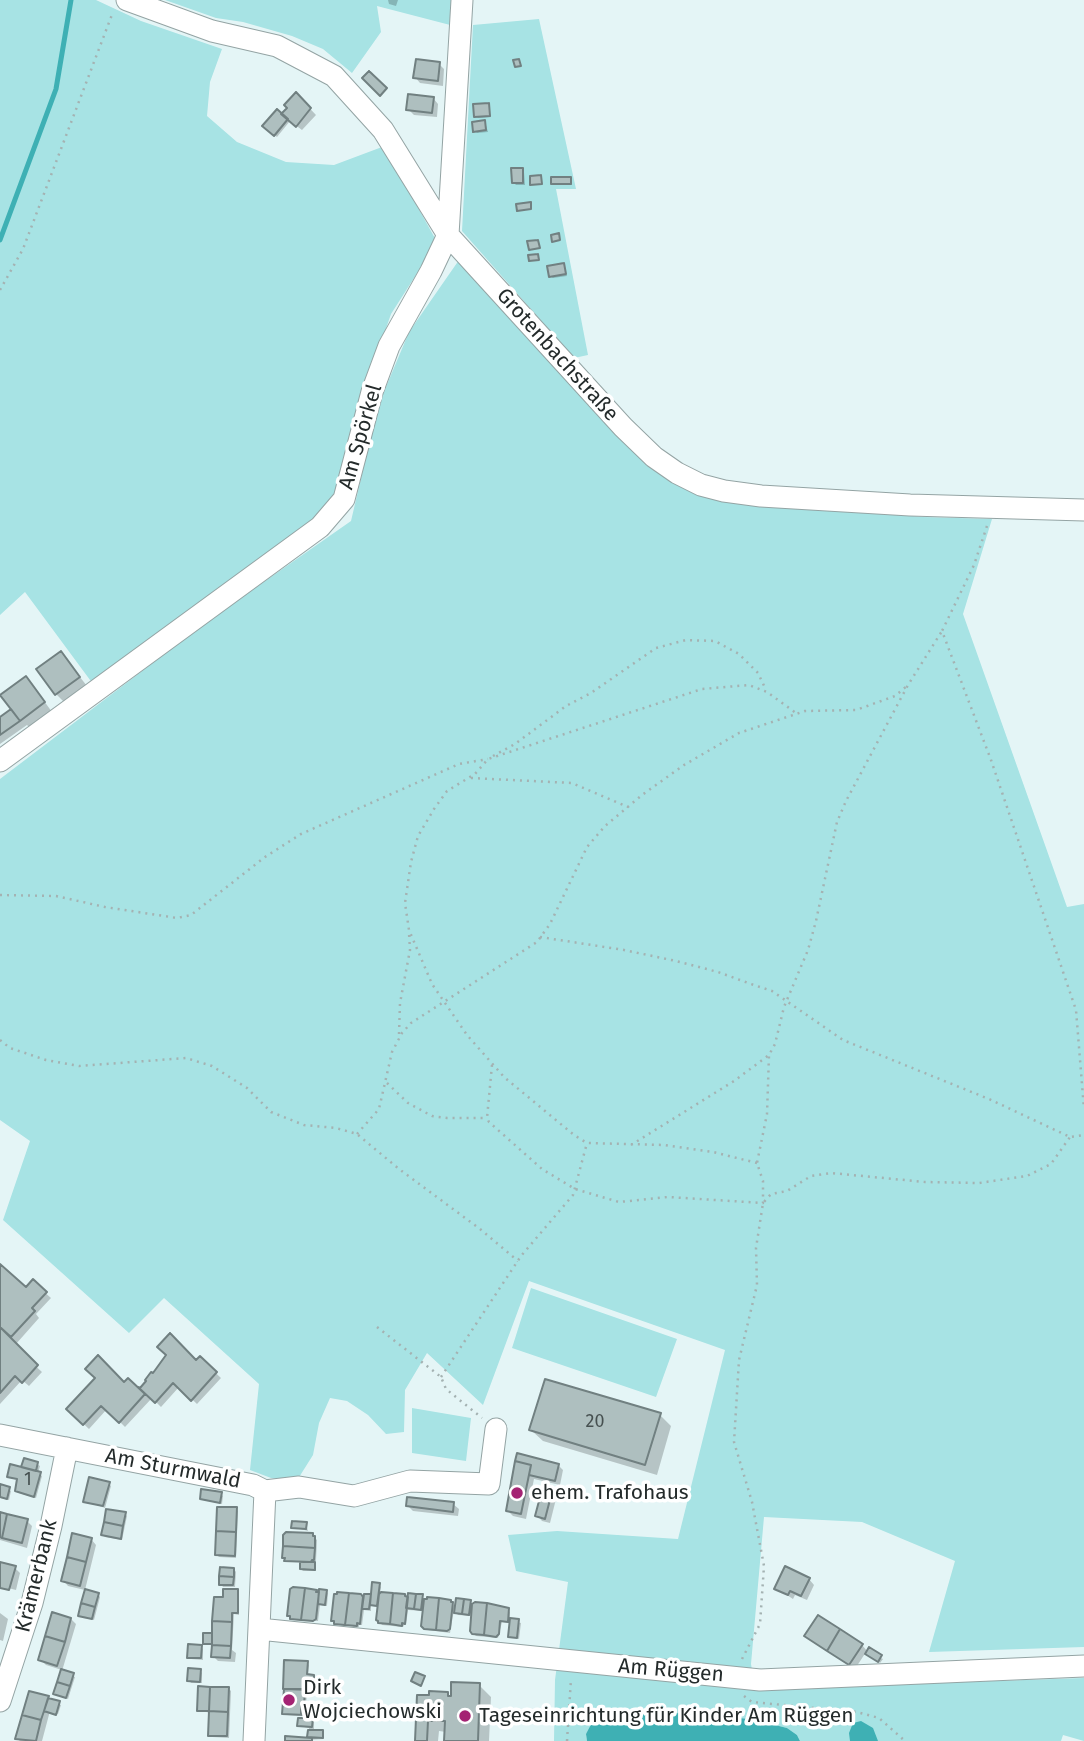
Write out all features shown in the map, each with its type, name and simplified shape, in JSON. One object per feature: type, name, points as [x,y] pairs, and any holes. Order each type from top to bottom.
[{"type":"street","name":"Am Spörkel","points":[[0,761],[320,527],[344,499],[372,392],[389,346],[448,235],[461,0]]},
{"type":"street","name":"Grotenbachstraße","points":[[120,5],[277,46],[334,76],[383,130],[448,235],[623,427],[654,457],[677,473],[701,485],[761,496],[909,505],[1084,510]]},
{"type":"street","points":[[265,1491],[299,1487],[354,1496],[410,1481],[489,1484],[496,1429]]},
{"type":"street","name":"Am Sturmwald","points":[[0,1435],[253,1485],[265,1491],[254,1741]]},
{"type":"street","name":"Krämerbank","points":[[0,1701],[32,1603],[66,1448]]},
{"type":"street","name":"Am Rüggen","points":[[259,1629],[760,1681],[1084,1666]]},
{"type":"path","points":[[0,290],[23,248],[120,5]]},
{"type":"path","points":[[629,1146],[734,1081],[769,1055],[808,950],[836,822],[908,685],[942,631],[974,565],[994,507]]},
{"type":"path","points":[[942,631],[991,760],[1076,1010],[1084,1109]]},
{"type":"path","points":[[399,1039],[400,1003],[410,950],[405,903],[411,862],[418,836],[447,791],[469,777],[488,759],[515,744],[566,706],[591,693],[656,648],[686,639],[715,641],[740,654],[758,673],[767,692]]},
{"type":"path","points":[[0,895],[56,896],[177,918],[191,915],[265,857],[302,834],[459,764],[488,759],[702,690],[749,685],[767,692],[796,713]]},
{"type":"path","points":[[357,1134],[379,1109],[392,1052],[411,1023],[537,942],[561,902],[587,847],[628,807],[684,765],[739,733],[805,711],[856,710],[895,696],[908,685]]},
{"type":"path","points":[[469,777],[572,783],[628,807]]},
{"type":"path","points":[[409,930],[432,984],[492,1065],[574,1135],[587,1143],[664,1145],[713,1152],[757,1163]]},
{"type":"path","points":[[540,937],[625,950],[718,972],[772,992],[843,1040],[989,1099],[1070,1137],[1084,1135]]},
{"type":"path","points":[[0,1040],[10,1048],[46,1060],[79,1066],[186,1058],[212,1066],[247,1088],[271,1112],[304,1125],[336,1128],[357,1134],[399,1169],[480,1228],[518,1261]]},
{"type":"path","points":[[769,1055],[767,1114],[757,1163],[763,1181],[763,1203],[756,1248],[757,1285],[739,1360],[734,1442],[752,1502],[764,1566],[760,1624],[733,1677],[747,1701],[857,1712],[879,1718],[905,1741]]},
{"type":"path","points":[[492,1065],[487,1118],[494,1128],[542,1169],[575,1189],[619,1202],[668,1197],[763,1203]]},
{"type":"path","points":[[385,1082],[408,1103],[432,1116],[487,1118]]},
{"type":"path","points":[[763,1203],[771,1194],[787,1191],[811,1176],[831,1173],[925,1182],[979,1183],[1027,1176],[1051,1164],[1070,1137]]},
{"type":"path","points":[[441,1377],[518,1261],[573,1195],[587,1143]]},
{"type":"path","points":[[377,1327],[441,1377],[446,1389],[496,1429]]},
{"type":"path","points":[[567,1741],[573,1661]]},
{"type":"shaded area","points":[[0,0],[96,0],[141,21],[222,49],[210,82],[207,116],[237,142],[286,162],[334,165],[382,147],[437,242],[391,314],[363,395],[340,489],[319,514],[93,684],[25,592],[0,615]]},
{"type":"shaded area","points":[[165,0],[455,0],[454,26],[377,6],[381,32],[352,73],[323,49],[292,36],[243,22],[216,18]]},
{"type":"shaded area","points":[[539,19],[576,189],[556,189],[588,355],[574,358],[462,231],[473,25]]},
{"type":"shaded area","points":[[459,260],[698,494],[923,517],[992,519],[963,614],[1067,907],[1084,904],[1084,1647],[929,1652],[955,1561],[862,1522],[764,1517],[751,1664],[755,1689],[1084,1678],[1084,1741],[1063,1735],[1061,1741],[800,1741],[797,1735],[787,1728],[751,1719],[625,1709],[610,1710],[586,1734],[587,1741],[554,1741],[555,1680],[568,1582],[516,1571],[508,1535],[557,1531],[678,1539],[725,1350],[529,1281],[483,1405],[427,1353],[405,1390],[404,1432],[386,1434],[368,1415],[347,1401],[330,1398],[319,1423],[313,1455],[296,1482],[271,1478],[250,1470],[259,1384],[164,1298],[129,1333],[3,1220],[30,1141],[0,1120],[0,779],[208,621],[351,521],[378,406],[409,332]]},
{"type":"shaded area","points":[[531,1288],[677,1339],[656,1397],[512,1348]]},
{"type":"shaded area","points":[[412,1408],[471,1418],[466,1461],[412,1453]]},
{"type":"shaded area","points":[[610,1710],[751,1719],[787,1728],[797,1735],[800,1741],[587,1741],[586,1734],[595,1717]]},
{"type":"shaded area","points":[[861,1721],[873,1728],[878,1741],[850,1741],[849,1733],[853,1723]]},
{"type":"building","points":[[416,59],[440,62],[438,81],[413,78]]},
{"type":"building","points":[[519,59],[521,66],[515,67],[513,60]]},
{"type":"building","points":[[369,71],[387,88],[380,96],[362,78]]},
{"type":"building","points":[[296,92],[311,108],[296,127],[281,114],[287,108],[284,105]]},
{"type":"building","points":[[408,94],[434,97],[432,113],[406,110]]},
{"type":"building","points":[[489,103],[490,116],[474,117],[473,104]]},
{"type":"building","points":[[277,109],[288,119],[274,136],[262,126]]},
{"type":"building","points":[[485,120],[486,130],[473,132],[472,122]]},
{"type":"building","points":[[511,168],[523,168],[523,183],[512,183]]},
{"type":"building","points":[[541,175],[542,184],[530,185],[530,176]]},
{"type":"building","points":[[551,177],[571,177],[571,184],[551,184]]},
{"type":"building","points":[[531,202],[531,209],[517,211],[516,204]]},
{"type":"building","points":[[559,233],[560,240],[552,242],[551,235]]},
{"type":"building","points":[[538,240],[540,248],[529,250],[527,241]]},
{"type":"building","points":[[538,254],[539,260],[529,261],[528,255]]},
{"type":"building","points":[[564,263],[566,274],[549,277],[547,266]]},
{"type":"building","points":[[61,651],[80,677],[55,695],[36,669]]},
{"type":"building","points":[[26,676],[45,702],[20,721],[0,695]]},
{"type":"building","points":[[11,709],[20,721],[0,735],[0,717]]},
{"type":"building","points":[[0,1264],[26,1287],[33,1279],[47,1292],[32,1308],[35,1311],[11,1337],[0,1327]]},
{"type":"building","points":[[0,1327],[38,1365],[22,1383],[15,1376],[0,1393]]},
{"type":"building","points":[[170,1333],[196,1360],[200,1356],[217,1372],[191,1401],[173,1383],[155,1403],[138,1387],[140,1388],[166,1355],[157,1347]]},
{"type":"building","points":[[98,1355],[124,1382],[128,1378],[145,1394],[119,1423],[101,1406],[83,1425],[66,1409],[95,1378],[85,1369]]},
{"type":"building","points":[[545,1379],[661,1413],[645,1465],[529,1430]]},
{"type":"building","points":[[517,1453],[559,1464],[555,1481],[529,1475],[531,1465],[515,1461]]},
{"type":"building","points":[[24,1458],[38,1462],[36,1471],[21,1467]]},
{"type":"building","name":"ehem. Trafohaus","points":[[515,1461],[531,1465],[521,1514],[506,1511]]},
{"type":"building","points":[[10,1464],[41,1472],[34,1497],[15,1491],[17,1479],[7,1477]]},
{"type":"building","points":[[89,1477],[110,1482],[103,1506],[83,1502]]},
{"type":"building","points":[[0,1484],[10,1487],[7,1499],[0,1497]]},
{"type":"building","points":[[543,1486],[553,1488],[545,1519],[535,1516]]},
{"type":"building","points":[[201,1489],[222,1492],[220,1503],[200,1499]]},
{"type":"building","points":[[407,1497],[454,1502],[453,1512],[406,1506]]},
{"type":"building","points":[[217,1507],[237,1507],[236,1532],[216,1531]]},
{"type":"building","points":[[106,1509],[126,1512],[123,1526],[104,1522]]},
{"type":"building","points":[[0,1512],[7,1514],[2,1538],[0,1537]]},
{"type":"building","points":[[7,1514],[28,1519],[22,1543],[2,1538]]},
{"type":"building","points":[[292,1521],[307,1522],[306,1529],[291,1528]]},
{"type":"building","points":[[104,1522],[123,1526],[121,1539],[101,1535]]},
{"type":"building","points":[[216,1531],[236,1532],[235,1556],[215,1555]]},
{"type":"building","points":[[286,1532],[313,1533],[315,1548],[283,1546],[283,1535]]},
{"type":"building","points":[[72,1533],[92,1538],[86,1562],[67,1557]]},
{"type":"building","points":[[283,1546],[315,1548],[314,1560],[284,1561]]},
{"type":"building","points":[[67,1557],[86,1562],[80,1586],[61,1581]]},
{"type":"building","points":[[0,1562],[16,1566],[9,1590],[0,1588]]},
{"type":"building","points":[[300,1562],[315,1562],[315,1570],[300,1569]]},
{"type":"building","points":[[785,1566],[810,1578],[801,1596],[790,1591],[788,1595],[774,1589]]},
{"type":"building","points":[[220,1567],[234,1568],[234,1577],[219,1576]]},
{"type":"building","points":[[219,1576],[234,1577],[233,1585],[219,1585]]},
{"type":"building","points":[[372,1582],[380,1583],[377,1606],[370,1605]]},
{"type":"building","points":[[305,1588],[301,1620],[287,1616],[290,1589]]},
{"type":"building","points":[[305,1588],[319,1592],[316,1619],[313,1621],[301,1620]]},
{"type":"building","points":[[85,1589],[99,1593],[95,1607],[81,1603]]},
{"type":"building","points":[[223,1589],[238,1589],[238,1613],[232,1613],[232,1622],[212,1621],[214,1597],[223,1597]]},
{"type":"building","points":[[319,1589],[327,1590],[325,1605],[318,1604]]},
{"type":"building","points":[[381,1592],[393,1593],[390,1624],[378,1623],[376,1620]]},
{"type":"building","points":[[349,1593],[345,1625],[331,1621],[334,1594]]},
{"type":"building","points":[[349,1593],[361,1594],[363,1597],[360,1624],[357,1623],[357,1626],[345,1625]]},
{"type":"building","points":[[393,1593],[405,1594],[408,1597],[405,1624],[402,1623],[402,1626],[390,1624]]},
{"type":"building","points":[[408,1593],[416,1594],[414,1609],[406,1608]]},
{"type":"building","points":[[364,1594],[371,1594],[369,1609],[362,1609]]},
{"type":"building","points":[[416,1594],[423,1594],[421,1610],[414,1609]]},
{"type":"building","points":[[439,1598],[436,1630],[424,1629],[421,1626],[424,1599]]},
{"type":"building","points":[[439,1598],[453,1602],[450,1629],[447,1631],[436,1630]]},
{"type":"building","points":[[456,1598],[464,1599],[462,1614],[454,1613]]},
{"type":"building","points":[[464,1599],[471,1600],[469,1615],[462,1614]]},
{"type":"building","points":[[81,1603],[95,1607],[92,1619],[78,1616]]},
{"type":"building","points":[[487,1603],[484,1635],[472,1634],[470,1631],[472,1604]]},
{"type":"building","points":[[487,1603],[509,1608],[508,1622],[500,1621],[499,1634],[496,1637],[484,1635]]},
{"type":"building","points":[[52,1612],[71,1618],[65,1642],[45,1636]]},
{"type":"building","points":[[818,1615],[840,1629],[827,1651],[804,1636]]},
{"type":"building","points":[[510,1618],[519,1619],[517,1638],[508,1637]]},
{"type":"building","points":[[212,1621],[232,1622],[231,1646],[212,1645]]},
{"type":"building","points":[[840,1629],[863,1644],[849,1665],[827,1651]]},
{"type":"building","points":[[203,1633],[212,1633],[212,1644],[203,1644]]},
{"type":"building","points":[[45,1636],[65,1642],[57,1666],[38,1660]]},
{"type":"building","points":[[188,1644],[202,1645],[201,1658],[187,1658]]},
{"type":"building","points":[[212,1645],[231,1646],[230,1658],[211,1657]]},
{"type":"building","points":[[869,1647],[882,1655],[878,1662],[865,1654]]},
{"type":"building","points":[[284,1660],[308,1661],[307,1674],[314,1675],[314,1690],[283,1689]]},
{"type":"building","points":[[188,1668],[201,1669],[200,1682],[187,1681]]},
{"type":"building","points":[[61,1669],[74,1673],[70,1686],[57,1682]]},
{"type":"building","points":[[415,1672],[425,1676],[421,1686],[411,1681]]},
{"type":"building","points":[[57,1682],[70,1686],[66,1698],[53,1694]]},
{"type":"building","points":[[451,1682],[480,1683],[478,1741],[444,1741],[445,1721],[428,1721],[427,1741],[415,1741],[417,1695],[429,1695],[429,1691],[448,1692],[448,1696],[451,1696]]},
{"type":"building","points":[[198,1686],[210,1687],[209,1711],[197,1711]]},
{"type":"building","points":[[210,1687],[229,1687],[228,1712],[209,1711]]},
{"type":"building","points":[[284,1689],[305,1689],[301,1714],[305,1715],[282,1714]]},
{"type":"building","points":[[29,1691],[49,1696],[41,1720],[22,1715]]},
{"type":"building","points":[[48,1698],[60,1701],[56,1715],[44,1711]]},
{"type":"building","points":[[209,1711],[228,1712],[227,1736],[208,1736]]},
{"type":"building","points":[[22,1715],[41,1720],[36,1741],[15,1739]]},
{"type":"building","points":[[298,1718],[313,1718],[312,1727],[297,1726]]},
{"type":"building","points":[[308,1730],[323,1730],[323,1738],[307,1737]]},
{"type":"building","points":[[285,1736],[312,1738],[312,1741],[285,1741]]},
{"type":"waterway","points":[[0,240],[56,89],[71,0]]},
{"type":"place","name":"ehem. Trafohaus","points":[[517,1493]]},
{"type":"place","name":"Dirk Wojciechowski","points":[[289,1700]]},
{"type":"place","name":"Tageseinrichtung für Kinder Am Rüggen","points":[[465,1716]]}]
